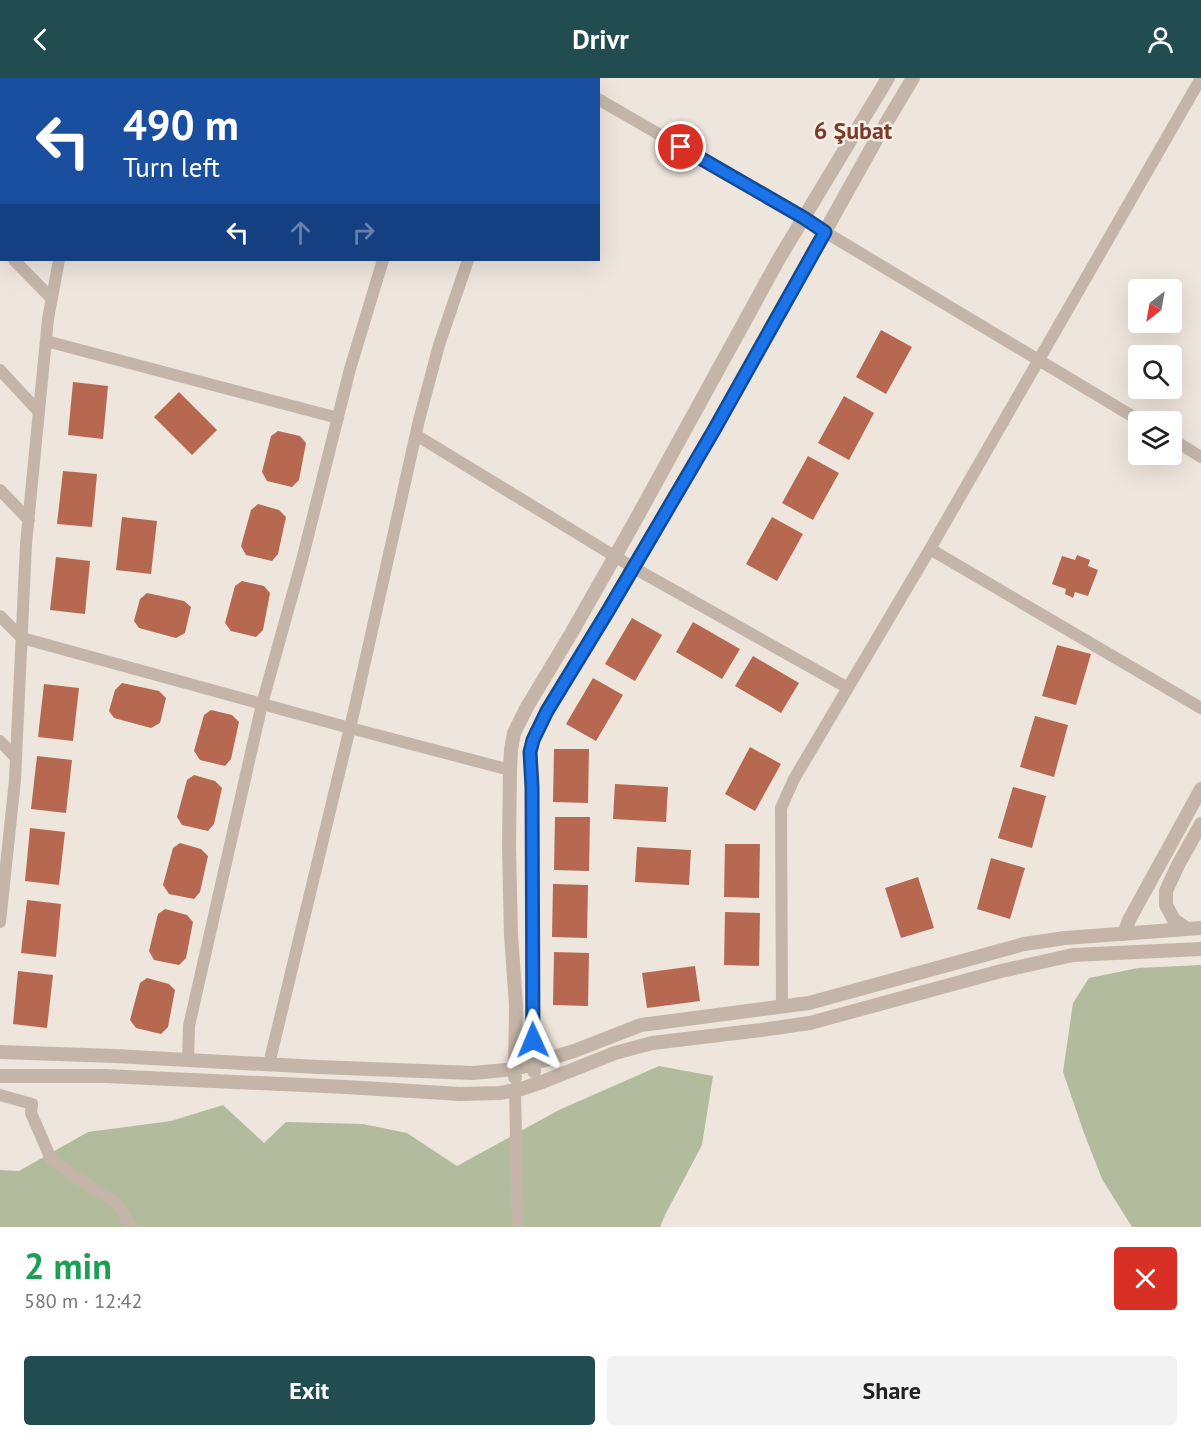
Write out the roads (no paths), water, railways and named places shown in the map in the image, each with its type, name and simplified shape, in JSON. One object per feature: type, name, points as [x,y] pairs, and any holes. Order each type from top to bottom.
[{"type":"street","points":[[518,1227],[516,1005],[511,935],[509,846],[510,770],[514,733],[615,556],[780,257],[888,78]]},
{"type":"street","points":[[534,1085],[530,752],[533,740],[547,711],[634,568],[725,411],[913,78]]},
{"type":"street","points":[[782,1007],[781,808],[794,779],[930,549],[1201,78]]},
{"type":"street","points":[[600,100],[804,218],[1128,414]]},
{"type":"street","points":[[15,261],[52,299]]},
{"type":"street","points":[[0,922],[15,780],[29,520],[46,341],[59,261]]},
{"type":"street","points":[[188,1060],[189,1026],[262,704],[302,560],[350,369],[382,261]]},
{"type":"street","points":[[269,1064],[350,728],[416,435],[440,345],[468,261]]},
{"type":"street","points":[[46,341],[338,418]]},
{"type":"street","points":[[0,370],[39,412]]},
{"type":"street","points":[[416,435],[634,568],[848,688]]},
{"type":"street","points":[[1182,445],[1201,457]]},
{"type":"street","points":[[0,490],[29,520]]},
{"type":"street","points":[[930,549],[1201,708]]},
{"type":"street","points":[[0,616],[22,638],[510,770]]},
{"type":"street","points":[[0,741],[16,758]]},
{"type":"street","points":[[1124,934],[1129,920],[1201,789]]},
{"type":"street","points":[[1194,929],[1174,920],[1166,905],[1166,891],[1201,824]]},
{"type":"street","points":[[0,1052],[473,1073],[515,1070],[574,1051],[641,1025],[809,1003],[1024,944],[1194,929]]},
{"type":"street","points":[[0,1076],[105,1076],[460,1094],[500,1093],[534,1085],[615,1053],[652,1042],[810,1023],[1000,971],[1073,955],[1201,950]]},
{"type":"street","points":[[0,1095],[32,1104],[31,1113],[51,1159],[117,1203],[131,1227]]},
{"type":"district","name":"6 Şubat","points":[[853,130]]}]
